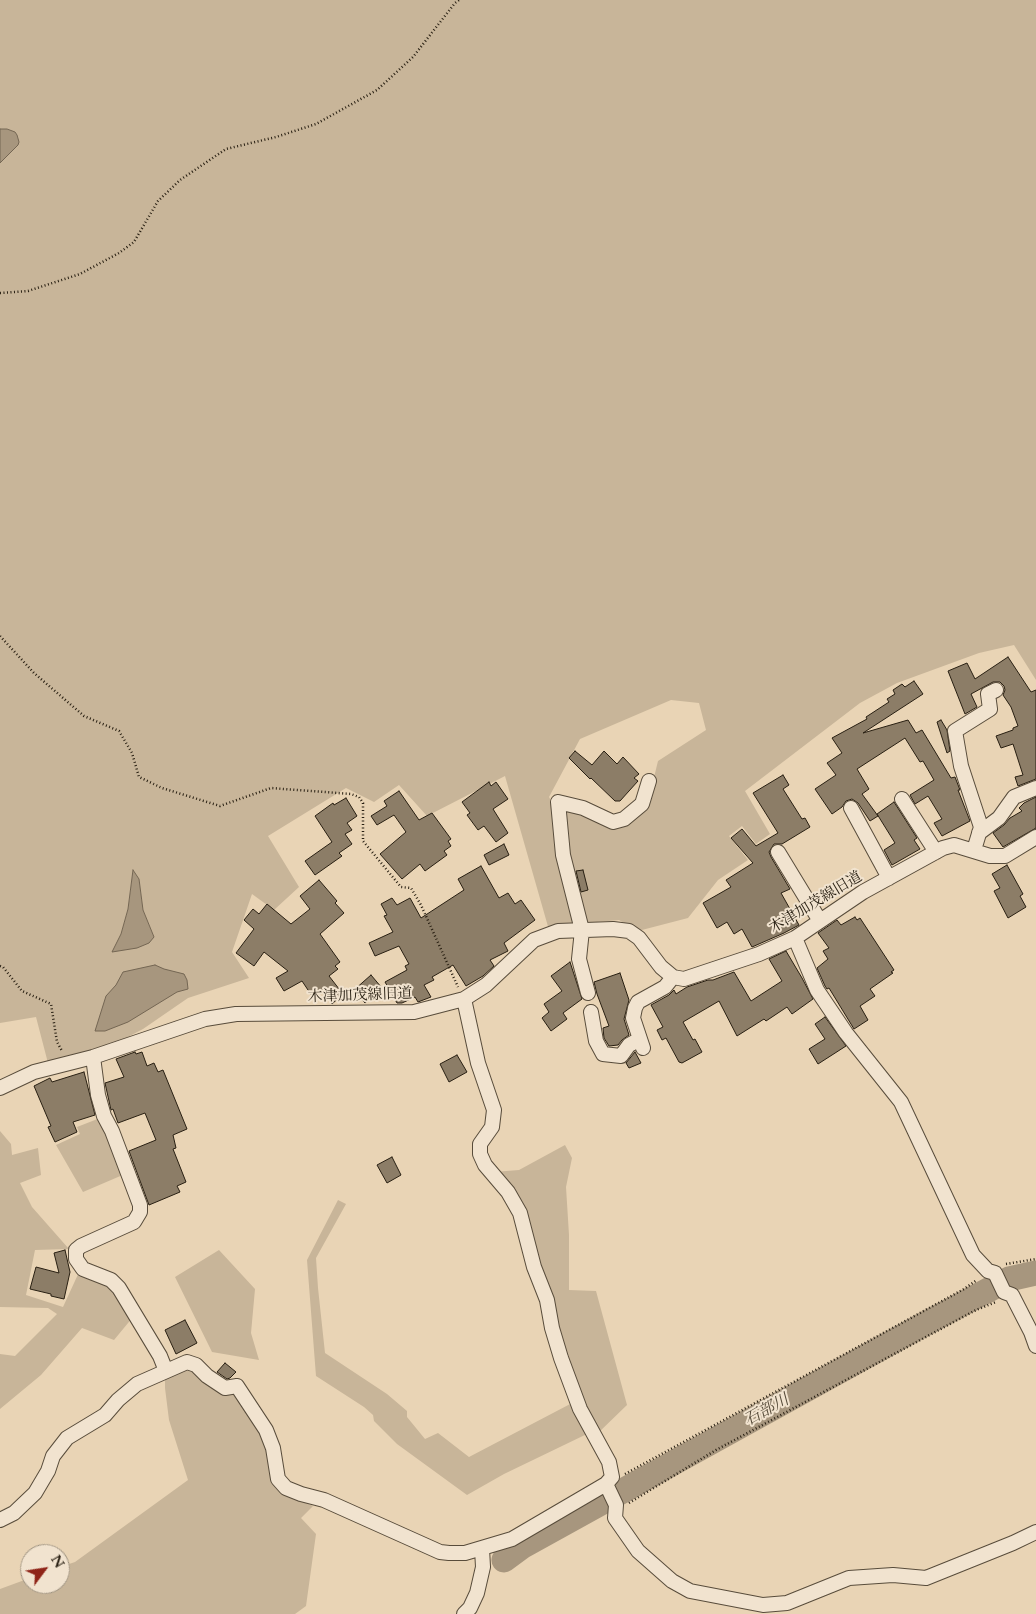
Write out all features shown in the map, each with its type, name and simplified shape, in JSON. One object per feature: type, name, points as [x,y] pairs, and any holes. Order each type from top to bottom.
[{"type":"street","points":[[974,850],[981,827],[960,766],[955,731],[990,709],[988,694],[996,690]]},
{"type":"street","points":[[588,993],[579,959],[582,930],[562,855],[558,802],[583,808],[613,822],[624,819],[642,804],[649,781]]},
{"type":"street","points":[[979,833],[999,818],[1014,797],[1036,788]]},
{"type":"street","points":[[902,800],[936,852]]},
{"type":"street","points":[[851,808],[889,878]]},
{"type":"street","name":"木津加茂線旧道","points":[[0,1088],[34,1072],[93,1057],[189,1024],[236,1014],[414,1012],[464,999],[491,980],[534,940],[558,931],[621,929],[635,934],[661,967],[673,977],[684,979],[759,954],[795,938],[863,892],[943,848],[954,845],[990,856],[1005,856],[1036,837]]},
{"type":"street","points":[[778,852],[820,921]]},
{"type":"street","points":[[795,938],[817,990],[846,1033],[901,1102],[973,1254],[992,1272],[1008,1294],[1028,1325],[1036,1346]]},
{"type":"street","points":[[590,1012],[596,1041],[603,1054],[621,1056],[629,1045],[641,1044],[633,1018],[638,1002],[666,988],[673,977]]},
{"type":"street","points":[[0,1520],[14,1514],[35,1493],[42,1483],[57,1450],[67,1438],[104,1415],[131,1388],[184,1362],[196,1364],[207,1376],[225,1388],[237,1386],[266,1430],[273,1448],[278,1479],[286,1488],[324,1500],[440,1552],[457,1554],[482,1549],[512,1539],[607,1487],[612,1477],[609,1462],[580,1409],[552,1328],[547,1300],[534,1267],[520,1213],[508,1192],[485,1165],[480,1154],[480,1144],[492,1127],[494,1110],[478,1063],[464,999]]},
{"type":"street","points":[[93,1057],[98,1095],[104,1116],[112,1131],[140,1205],[140,1212],[134,1222],[76,1250],[76,1259],[83,1269],[111,1280],[119,1288],[160,1356],[166,1371]]},
{"type":"street","points":[[607,1487],[616,1508],[615,1518],[638,1551],[672,1581],[690,1591],[763,1605],[787,1603],[849,1578],[893,1575],[926,1578],[1036,1532]]},
{"type":"street","points":[[464,1614],[470,1608],[477,1593],[483,1567],[482,1549]]},
{"type":"path","points":[[0,293],[28,291],[80,274],[119,253],[134,242],[158,200],[180,180],[226,149],[276,138],[316,124],[377,90],[413,57],[459,0]]},
{"type":"path","points":[[0,636],[34,673],[84,716],[119,731],[132,753],[139,777],[162,788],[220,806],[271,788],[351,794],[359,797],[363,803],[363,841],[400,887],[411,888],[464,999]]},
{"type":"path","points":[[0,966],[22,991],[51,1004],[57,1042],[62,1052],[74,1062]]},
{"type":"path","points":[[607,1487],[1008,1263],[1036,1259]]},
{"type":"path","points":[[616,1508],[716,1450],[1008,1294]]},
{"type":"shaded area","points":[[0,0],[1036,0],[1036,680],[1014,645],[979,653],[897,683],[860,703],[745,791],[770,834],[756,844],[742,826],[729,836],[748,860],[718,880],[688,918],[638,931],[619,920],[564,925],[549,930],[505,776],[427,816],[399,785],[374,802],[346,788],[268,836],[299,887],[274,910],[252,894],[232,952],[249,978],[188,998],[143,1029],[124,1039],[73,1057],[48,1063],[36,1017],[0,1023],[0,163],[18,145],[18,138],[15,132],[0,129]],"holes":[[[671,700],[699,703],[706,730],[658,761],[647,806],[610,825],[584,812],[554,806],[549,797],[580,739]],[[133,870],[139,879],[143,910],[154,937],[113,952],[121,934],[128,909]]]},
{"type":"shaded area","points":[[0,129],[15,132],[19,142],[0,163]]},
{"type":"shaded area","points":[[133,870],[139,879],[143,910],[154,937],[149,943],[137,948],[112,952],[121,934],[128,909]]},
{"type":"shaded area","points":[[155,965],[184,974],[188,989],[177,992],[128,1022],[105,1031],[95,1031],[106,996],[116,985],[123,972]]},
{"type":"shaded area","points":[[100,1118],[125,1174],[83,1192],[56,1145],[80,1134],[77,1127]]},
{"type":"shaded area","points":[[0,1131],[11,1144],[12,1155],[38,1148],[41,1175],[20,1183],[32,1207],[69,1249],[35,1250],[26,1295],[63,1307],[80,1270],[104,1280],[133,1317],[114,1340],[82,1328],[41,1375],[0,1409],[0,1354],[15,1356],[57,1314],[48,1308],[0,1307]]},
{"type":"shaded area","points":[[565,1145],[572,1158],[566,1187],[569,1235],[569,1290],[596,1291],[627,1405],[596,1435],[588,1420],[532,1249],[494,1172],[519,1170]]},
{"type":"shaded area","points":[[338,1200],[346,1204],[316,1258],[325,1353],[387,1394],[407,1411],[407,1417],[425,1439],[438,1433],[469,1457],[574,1402],[589,1433],[504,1474],[467,1495],[397,1444],[374,1421],[373,1415],[364,1407],[316,1376],[307,1260]]},
{"type":"shaded area","points":[[219,1250],[255,1289],[251,1333],[259,1360],[212,1352],[175,1277]]},
{"type":"shaded area","points":[[182,1365],[236,1390],[262,1436],[282,1493],[313,1506],[301,1518],[316,1534],[306,1606],[295,1614],[0,1614],[0,1589],[20,1582],[20,1594],[70,1594],[70,1564],[75,1562],[188,1480],[169,1420],[165,1373]]},
{"type":"building","points":[[1008,657],[1031,692],[1036,690],[1036,779],[1018,786],[1015,777],[1023,775],[1013,744],[1001,748],[996,736],[1013,730],[1013,728],[1018,726],[1011,707],[1003,695],[1004,686],[1000,682],[993,682],[971,694],[977,707],[965,714],[948,671],[967,663],[975,679]]},
{"type":"building","points":[[914,681],[923,694],[863,733],[908,720],[916,733],[922,730],[951,778],[955,777],[970,821],[942,836],[934,823],[942,819],[928,796],[915,804],[910,795],[934,780],[923,761],[920,762],[905,738],[857,769],[869,789],[862,794],[878,816],[870,821],[858,803],[852,799],[846,801],[842,807],[832,814],[815,789],[836,775],[827,763],[842,753],[832,738],[867,719],[866,717],[889,702],[887,699],[895,694],[893,690],[902,684],[905,687]]},
{"type":"building","points":[[941,720],[947,730],[950,751],[947,753],[937,722]]},
{"type":"building","points":[[575,751],[592,765],[604,751],[617,764],[623,757],[639,774],[634,778],[638,781],[620,801],[615,801],[569,758]]},
{"type":"building","points":[[783,775],[789,785],[783,789],[802,819],[805,818],[810,827],[782,844],[774,844],[769,852],[790,889],[781,893],[799,925],[752,947],[742,929],[734,934],[727,922],[717,928],[703,903],[731,887],[726,880],[753,863],[731,838],[742,829],[756,846],[778,833],[753,793]]},
{"type":"building","points":[[489,782],[491,786],[496,782],[508,799],[493,809],[508,833],[496,842],[484,826],[478,830],[467,815],[470,813],[462,802]]},
{"type":"building","points":[[399,791],[419,820],[432,813],[451,839],[448,841],[451,846],[444,851],[447,855],[425,871],[420,864],[402,879],[380,854],[406,832],[394,815],[377,825],[371,816],[387,806],[384,801]]},
{"type":"building","points":[[1036,797],[1036,828],[1003,847],[993,833],[1010,818],[1022,811],[1019,808],[1024,803]]},
{"type":"building","points":[[346,798],[357,816],[347,823],[352,830],[345,834],[352,844],[339,853],[342,856],[315,875],[305,861],[332,842],[315,816],[333,803],[334,805]]},
{"type":"building","points":[[894,802],[917,838],[914,840],[920,849],[892,865],[884,850],[895,843],[877,814]]},
{"type":"building","points":[[504,844],[509,855],[489,865],[484,855]]},
{"type":"building","points":[[1007,865],[1023,894],[1020,896],[1026,907],[1008,918],[994,891],[1000,888],[992,874]]},
{"type":"building","points":[[481,866],[499,898],[508,893],[515,904],[521,900],[535,920],[504,943],[508,951],[490,960],[494,966],[483,976],[466,986],[453,965],[432,977],[434,980],[424,985],[431,997],[418,1002],[415,997],[402,1003],[397,1003],[385,982],[407,970],[405,966],[409,964],[399,946],[375,956],[369,943],[393,932],[384,916],[387,915],[381,904],[392,898],[397,905],[410,898],[421,918],[464,890],[458,879]]},
{"type":"building","points":[[583,870],[588,890],[581,892],[576,871]]},
{"type":"building","points":[[319,880],[337,901],[335,903],[344,913],[320,934],[340,962],[335,966],[338,969],[329,976],[343,994],[332,1004],[320,990],[312,996],[302,981],[284,991],[276,978],[288,971],[264,952],[254,966],[236,953],[254,929],[244,920],[253,909],[259,914],[267,904],[291,924],[310,909],[300,896]]},
{"type":"building","points":[[855,917],[857,920],[860,918],[894,970],[891,972],[893,973],[870,989],[875,996],[860,1006],[868,1020],[854,1029],[829,988],[827,989],[825,986],[817,968],[828,959],[823,951],[829,948],[818,933],[837,920],[841,925]]},
{"type":"building","points":[[786,951],[813,999],[792,1014],[787,1007],[766,1021],[764,1019],[737,1036],[719,1001],[683,1022],[702,1052],[682,1063],[679,1062],[666,1038],[662,1040],[657,1030],[663,1027],[651,1005],[674,990],[676,994],[687,987],[734,972],[751,1001],[782,981],[769,959]]},
{"type":"building","points":[[570,962],[582,999],[563,1013],[567,1019],[551,1031],[542,1018],[549,1012],[544,1004],[562,991],[551,976]]},
{"type":"building","points":[[620,973],[629,1000],[624,1019],[629,1035],[618,1045],[609,1046],[604,1038],[603,1028],[609,1026],[594,982]]},
{"type":"building","points":[[371,975],[382,988],[365,1003],[354,990]]},
{"type":"building","points":[[825,1017],[846,1046],[818,1064],[809,1049],[825,1039],[815,1024]]},
{"type":"building","points":[[135,1052],[136,1054],[142,1052],[147,1066],[154,1063],[158,1072],[163,1070],[187,1129],[173,1135],[176,1148],[173,1149],[186,1182],[177,1186],[180,1192],[149,1205],[129,1151],[156,1140],[145,1113],[118,1123],[113,1109],[111,1110],[105,1083],[124,1077],[116,1059]]},
{"type":"building","points":[[635,1052],[641,1063],[629,1068],[626,1063]]},
{"type":"building","points":[[457,1055],[467,1072],[449,1082],[440,1064]]},
{"type":"building","points":[[84,1072],[95,1115],[73,1122],[77,1132],[55,1142],[48,1127],[51,1126],[34,1086],[50,1078],[52,1082]]},
{"type":"building","points":[[392,1157],[401,1175],[387,1183],[377,1165]]},
{"type":"building","points":[[65,1250],[70,1272],[64,1299],[30,1289],[36,1267],[59,1273],[54,1253]]},
{"type":"building","points":[[185,1320],[197,1343],[176,1354],[165,1330]]},
{"type":"building","points":[[225,1363],[236,1372],[227,1379],[217,1372]]},
{"type":"waterway","name":"石部川","points":[[504,1560],[523,1546],[921,1326],[1009,1279],[1036,1273]]}]
